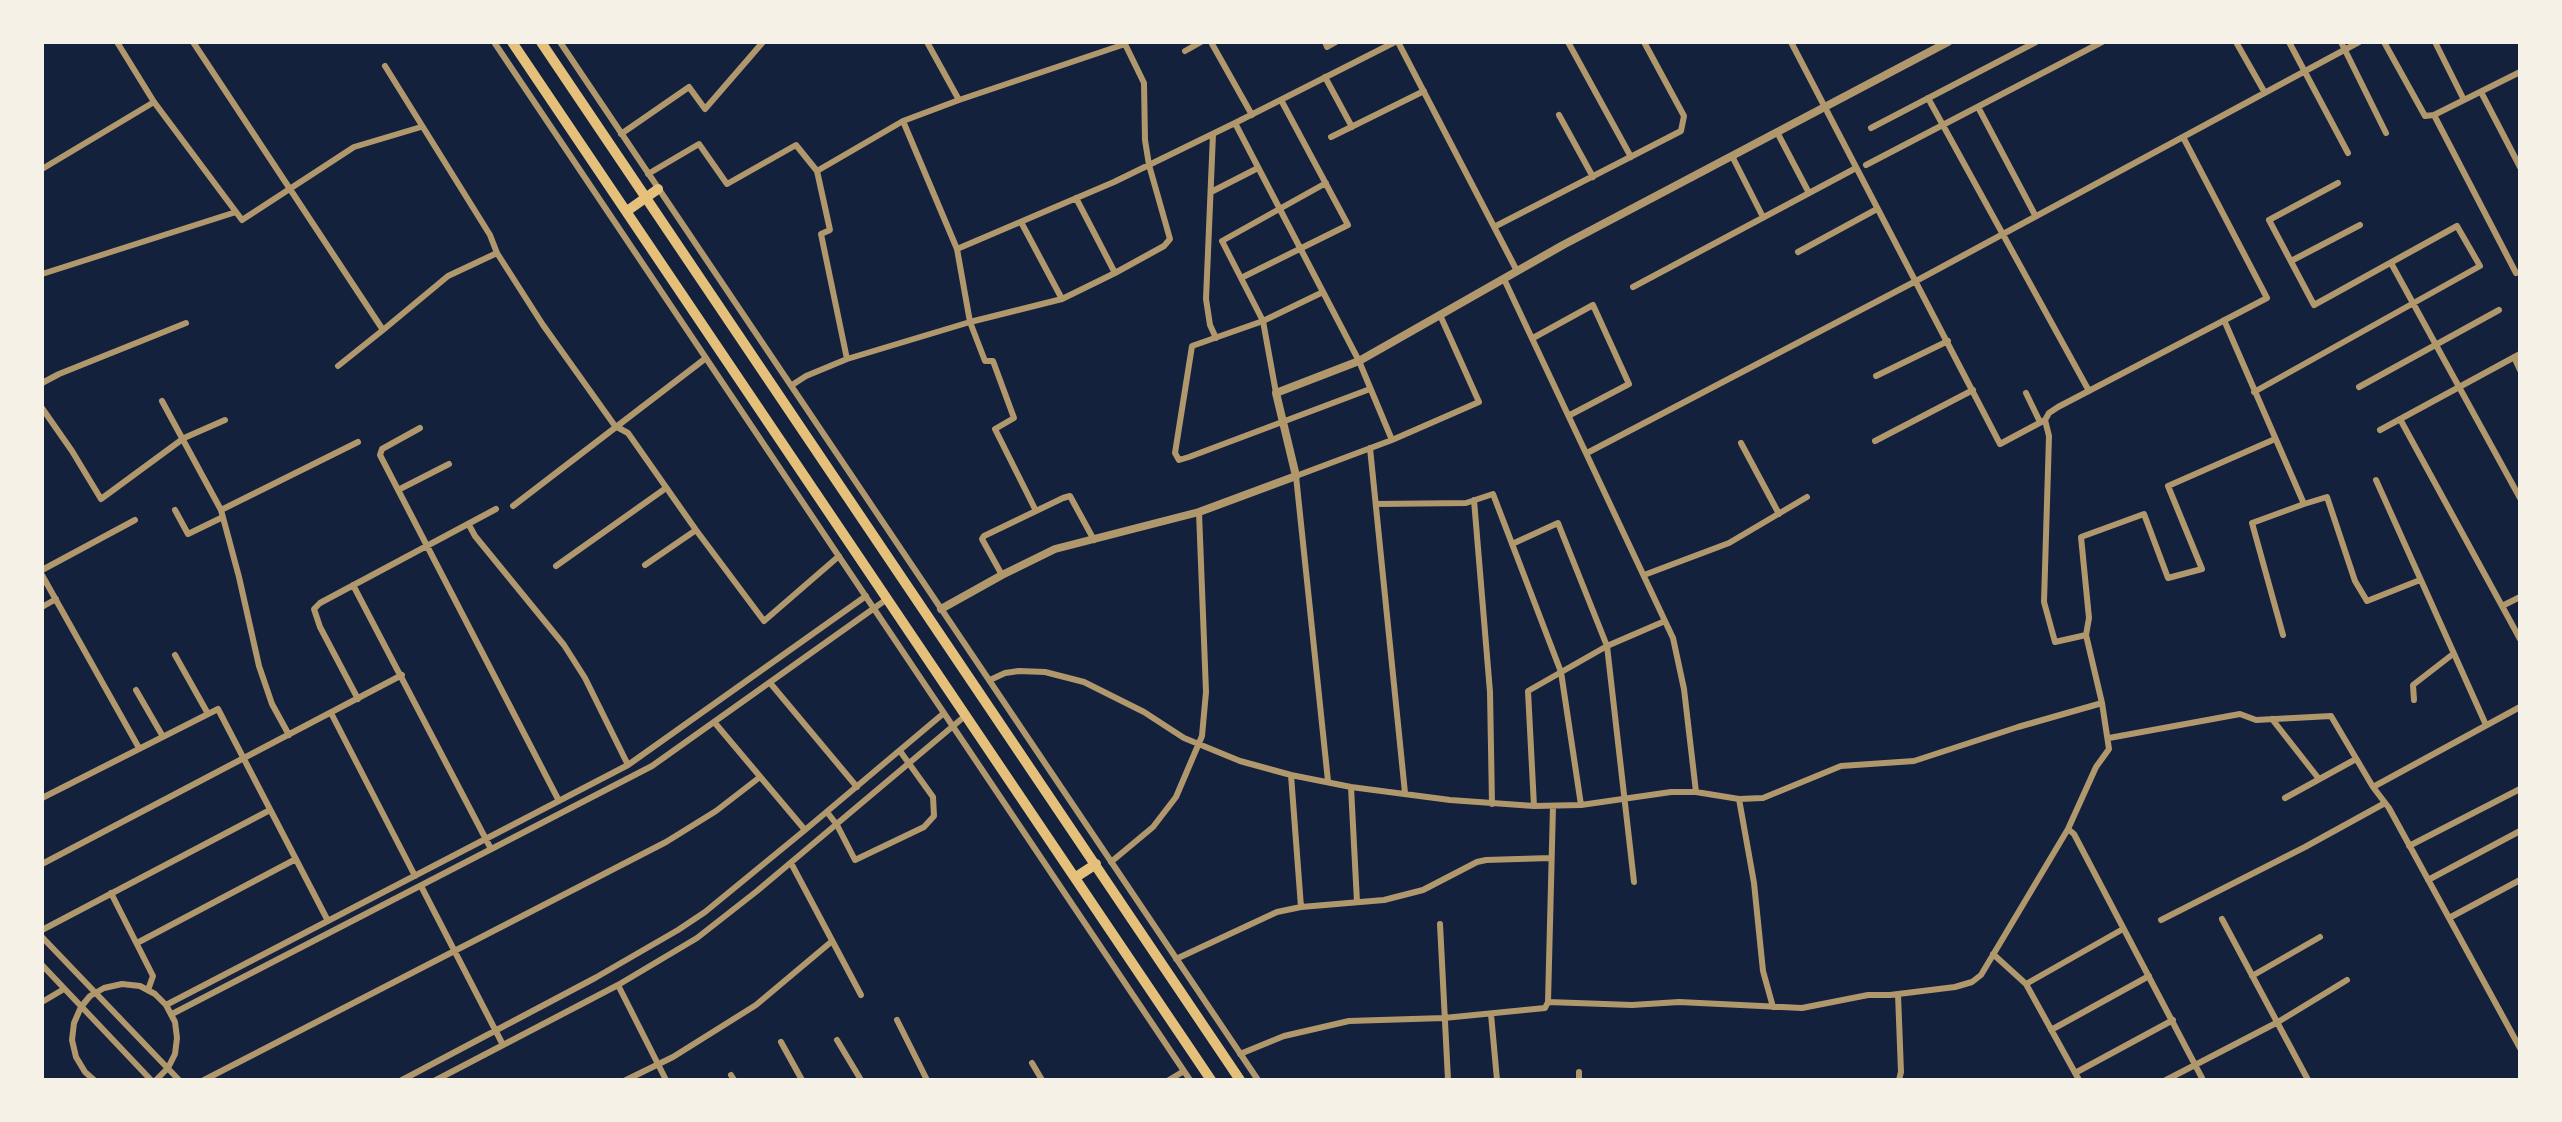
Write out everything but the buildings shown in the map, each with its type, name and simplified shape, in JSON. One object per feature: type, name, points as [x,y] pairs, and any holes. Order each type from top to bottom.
[{"type":"highway","points":[[512,42],[1211,1080]]},
{"type":"highway","points":[[541,42],[1240,1080]]},
{"type":"highway","points":[[627,211],[658,189]]},
{"type":"highway","points":[[1076,877],[1096,864]]},
{"type":"street","points":[[117,42],[154,102],[242,220],[354,147],[421,127]]},
{"type":"street","points":[[193,42],[383,330]]},
{"type":"street","points":[[494,42],[1190,1080]]},
{"type":"street","points":[[560,42],[1258,1080]]},
{"type":"street","points":[[621,134],[689,87],[705,109],[763,42]]},
{"type":"street","points":[[927,42],[959,100]]},
{"type":"street","points":[[1185,51],[1201,42]]},
{"type":"street","points":[[1211,42],[1252,115]]},
{"type":"street","points":[[1325,42],[1327,47],[1336,42]]},
{"type":"street","points":[[957,249],[1149,165],[1396,42],[1517,271]]},
{"type":"street","points":[[1568,42],[1631,157]]},
{"type":"street","points":[[1494,227],[1681,131],[1684,116],[1644,42]]},
{"type":"street","points":[[1791,42],[2000,444],[2043,421],[2058,407],[2266,301],[2267,293],[2183,137]]},
{"type":"street","points":[[1276,393],[1359,361],[1517,271],[1948,42]]},
{"type":"street","points":[[1871,128],[2036,42]]},
{"type":"street","points":[[1866,165],[2102,42]]},
{"type":"street","points":[[2236,42],[2265,93]]},
{"type":"street","points":[[2289,42],[2348,153]]},
{"type":"street","points":[[1587,453],[1916,281],[2265,93],[2343,46],[2359,42]]},
{"type":"street","points":[[2384,42],[2425,116],[2434,115],[2520,72]]},
{"type":"street","points":[[2435,42],[2464,100]]},
{"type":"street","points":[[792,385],[847,359],[970,322],[1062,299],[1164,246],[1170,239],[1149,165],[1145,140],[1144,83],[1125,43],[903,121],[817,171]]},
{"type":"street","points":[[2343,46],[2386,133]]},
{"type":"street","points":[[385,66],[543,325],[615,426],[628,433],[764,621],[839,556]]},
{"type":"street","points":[[1325,77],[1352,127]]},
{"type":"street","points":[[1331,137],[1424,91]]},
{"type":"street","points":[[2481,92],[2520,167]]},
{"type":"street","points":[[1928,98],[2089,391]]},
{"type":"street","points":[[1241,278],[1348,225],[1281,100]]},
{"type":"street","points":[[42,169],[154,102]]},
{"type":"street","points":[[1978,107],[2035,215]]},
{"type":"street","points":[[1559,115],[1593,177]]},
{"type":"street","points":[[2434,115],[2516,273]]},
{"type":"street","points":[[903,121],[957,249],[970,322],[985,361],[993,361],[1014,418],[995,429],[1036,511]]},
{"type":"street","points":[[1235,123],[1359,361],[1392,440]]},
{"type":"street","points":[[1777,132],[1809,193]]},
{"type":"street","points":[[1213,134],[1206,299],[1210,325],[1216,338]]},
{"type":"street","points":[[648,174],[699,144],[727,184],[796,145],[817,171],[830,230],[821,234],[847,359]]},
{"type":"street","points":[[1732,156],[1763,217]]},
{"type":"street","points":[[1211,192],[1258,168]]},
{"type":"street","points":[[1633,287],[1856,168]]},
{"type":"street","points":[[1326,183],[1222,241],[1263,321],[1296,476],[1328,781]]},
{"type":"street","points":[[2254,392],[2480,266],[2457,226],[2314,305],[2269,220],[2338,183]]},
{"type":"street","points":[[604,205],[617,196]]},
{"type":"street","points":[[1076,198],[1115,273]]},
{"type":"street","points":[[1798,252],[1877,209]]},
{"type":"street","points":[[42,274],[236,212]]},
{"type":"street","points":[[1021,222],[1062,299]]},
{"type":"street","points":[[2291,261],[2360,225]]},
{"type":"street","points":[[338,366],[448,276],[497,253]]},
{"type":"street","points":[[2391,263],[2520,498]]},
{"type":"street","points":[[1504,279],[1673,638],[1684,689],[1696,792]]},
{"type":"street","points":[[1323,292],[1263,321],[1192,346],[1175,453],[1179,460],[1370,389]]},
{"type":"street","points":[[1533,338],[1593,305],[1629,384],[1570,415]]},
{"type":"street","points":[[2359,387],[2499,310]]},
{"type":"street","points":[[941,609],[1055,549],[1199,512],[1392,440],[1479,402],[1440,315]]},
{"type":"street","points":[[2224,320],[2304,504]]},
{"type":"street","points":[[42,383],[186,323]]},
{"type":"street","points":[[1876,376],[1948,341]]},
{"type":"street","points":[[2380,430],[2517,356],[2520,370]]},
{"type":"street","points":[[513,506],[706,358]]},
{"type":"street","points":[[1875,441],[1973,390]]},
{"type":"street","points":[[2026,393],[2049,436],[2044,602],[2055,642],[2086,635]]},
{"type":"street","points":[[162,401],[222,514],[259,666],[272,704],[289,735]]},
{"type":"street","points":[[42,408],[101,499],[184,438],[225,420]]},
{"type":"street","points":[[2400,419],[2520,639]]},
{"type":"street","points":[[420,428],[379,451],[559,801]]},
{"type":"street","points":[[1548,1002],[1632,1005],[1679,1002],[1802,1008],[1868,995],[1955,987],[1972,982],[1981,975],[2068,829],[2096,767],[2107,754],[2109,738],[2086,635],[2089,618],[2081,537],[2144,514],[2168,578],[2202,569],[2168,486],[2275,439]]},
{"type":"street","points":[[175,510],[188,534],[358,442]]},
{"type":"street","points":[[1741,443],[1779,514]]},
{"type":"street","points":[[1370,448],[1405,793]]},
{"type":"street","points":[[398,490],[449,464]]},
{"type":"street","points":[[2376,480],[2486,725]]},
{"type":"street","points":[[556,566],[666,488]]},
{"type":"street","points":[[1376,504],[1466,503],[1493,494],[1561,672],[1581,805]]},
{"type":"street","points":[[1002,575],[982,539],[1070,496],[1094,540]]},
{"type":"street","points":[[1644,575],[1729,543],[1807,497]]},
{"type":"street","points":[[2283,635],[2252,523],[2327,497],[2355,581],[2367,601],[2420,580]]},
{"type":"street","points":[[1474,500],[1490,692],[1492,804]]},
{"type":"street","points":[[358,699],[320,627],[314,609],[496,509]]},
{"type":"street","points":[[1111,862],[1153,827],[1176,797],[1199,745],[1206,692],[1199,512]]},
{"type":"street","points":[[135,520],[42,573],[139,748]]},
{"type":"street","points":[[1512,544],[1558,523],[1607,646],[1634,882]]},
{"type":"street","points":[[469,525],[564,645],[585,678],[634,775]]},
{"type":"street","points":[[645,565],[696,530]]},
{"type":"street","points":[[353,585],[491,849]]},
{"type":"street","points":[[166,1005],[628,765],[866,596]]},
{"type":"street","points":[[2502,606],[2520,597]]},
{"type":"street","points":[[42,607],[56,599]]},
{"type":"street","points":[[172,1014],[634,775],[715,723],[887,599]]},
{"type":"street","points":[[1534,806],[1528,691],[1607,646],[1665,621]]},
{"type":"street","points":[[2414,700],[2413,685],[2453,654]]},
{"type":"street","points":[[175,655],[207,712]]},
{"type":"street","points":[[990,680],[1019,671],[1045,672],[1084,682],[1113,695],[1199,745],[1240,761],[1291,775],[1351,787],[1534,806],[1581,805],[1671,792],[1696,792],[1739,799],[1763,798],[1841,766],[1914,761],[2102,703]]},
{"type":"street","points":[[42,864],[402,675]]},
{"type":"street","points":[[771,684],[857,787]]},
{"type":"street","points":[[136,690],[162,735]]},
{"type":"street","points":[[2373,787],[2520,707]]},
{"type":"street","points":[[42,798],[207,712],[214,709],[221,712],[328,921]]},
{"type":"street","points":[[331,713],[415,876]]},
{"type":"street","points":[[402,1080],[595,978],[705,912],[944,713]]},
{"type":"street","points":[[2109,738],[2240,714],[2256,720],[2331,716],[2385,803],[2520,1048]]},
{"type":"street","points":[[436,1080],[670,956],[715,925],[965,716]]},
{"type":"street","points":[[2272,719],[2319,779]]},
{"type":"street","points":[[715,723],[805,830]]},
{"type":"street","points":[[827,812],[855,860],[924,827],[934,816],[933,797],[900,751]]},
{"type":"street","points":[[2285,798],[2356,759]]},
{"type":"street","points":[[1291,775],[1301,907]]},
{"type":"street","points":[[204,1080],[690,828],[760,777]]},
{"type":"street","points":[[1351,787],[1357,902]]},
{"type":"street","points":[[2409,846],[2520,789]]},
{"type":"street","points":[[1739,799],[1754,883],[1763,971],[1773,1007]]},
{"type":"street","points":[[2161,920],[2385,803]]},
{"type":"street","points":[[1240,1054],[1284,1036],[1349,1021],[1444,1018],[1545,1008],[1548,1002],[1553,806]]},
{"type":"street","points":[[42,930],[270,810]]},
{"type":"street","points":[[2068,829],[2074,834],[2203,1080]]},
{"type":"street","points":[[2428,880],[2520,831]]},
{"type":"street","points":[[1040,857],[1055,846]]},
{"type":"street","points":[[1176,959],[1277,912],[1384,900],[1423,890],[1477,862],[1550,858]]},
{"type":"street","points":[[137,943],[296,859]]},
{"type":"street","points":[[791,863],[861,995]]},
{"type":"street","points":[[2449,918],[2520,880]]},
{"type":"street","points":[[421,886],[503,1045]]},
{"type":"street","points":[[111,893],[153,976],[148,990]]},
{"type":"street","points":[[373,898],[378,908]]},
{"type":"street","points":[[2222,919],[2308,1080]]},
{"type":"street","points":[[1440,924],[1448,1080]]},
{"type":"street","points":[[2026,984],[2123,929]]},
{"type":"street","points":[[42,937],[179,1080]]},
{"type":"street","points":[[2252,976],[2320,937]]},
{"type":"street","points":[[626,1080],[673,1057],[756,1005],[831,942]]},
{"type":"street","points":[[276,948],[281,959]]},
{"type":"street","points":[[1993,954],[2026,984],[2077,1077],[2173,1020]]},
{"type":"street","points":[[42,965],[81,1007],[153,1080],[168,1068],[177,1046],[177,1030],[172,1014],[148,990],[122,984],[96,992],[81,1007],[74,1023],[72,1040],[76,1057],[91,1079]]},
{"type":"street","points":[[1123,980],[1138,970]]},
{"type":"street","points":[[2051,1030],[2149,976]]},
{"type":"street","points":[[2166,1080],[2278,1022],[2347,980]]},
{"type":"street","points":[[618,985],[666,1080]]},
{"type":"street","points":[[42,1002],[64,989]]},
{"type":"street","points":[[1898,994],[1899,1080]]},
{"type":"street","points":[[1491,1014],[1497,1080]]},
{"type":"street","points":[[897,1020],[927,1080]]},
{"type":"street","points":[[837,1040],[861,1080]]},
{"type":"street","points":[[781,1042],[802,1080]]},
{"type":"street","points":[[1032,1063],[1042,1080]]},
{"type":"street","points":[[1169,1080],[1184,1071]]}]
